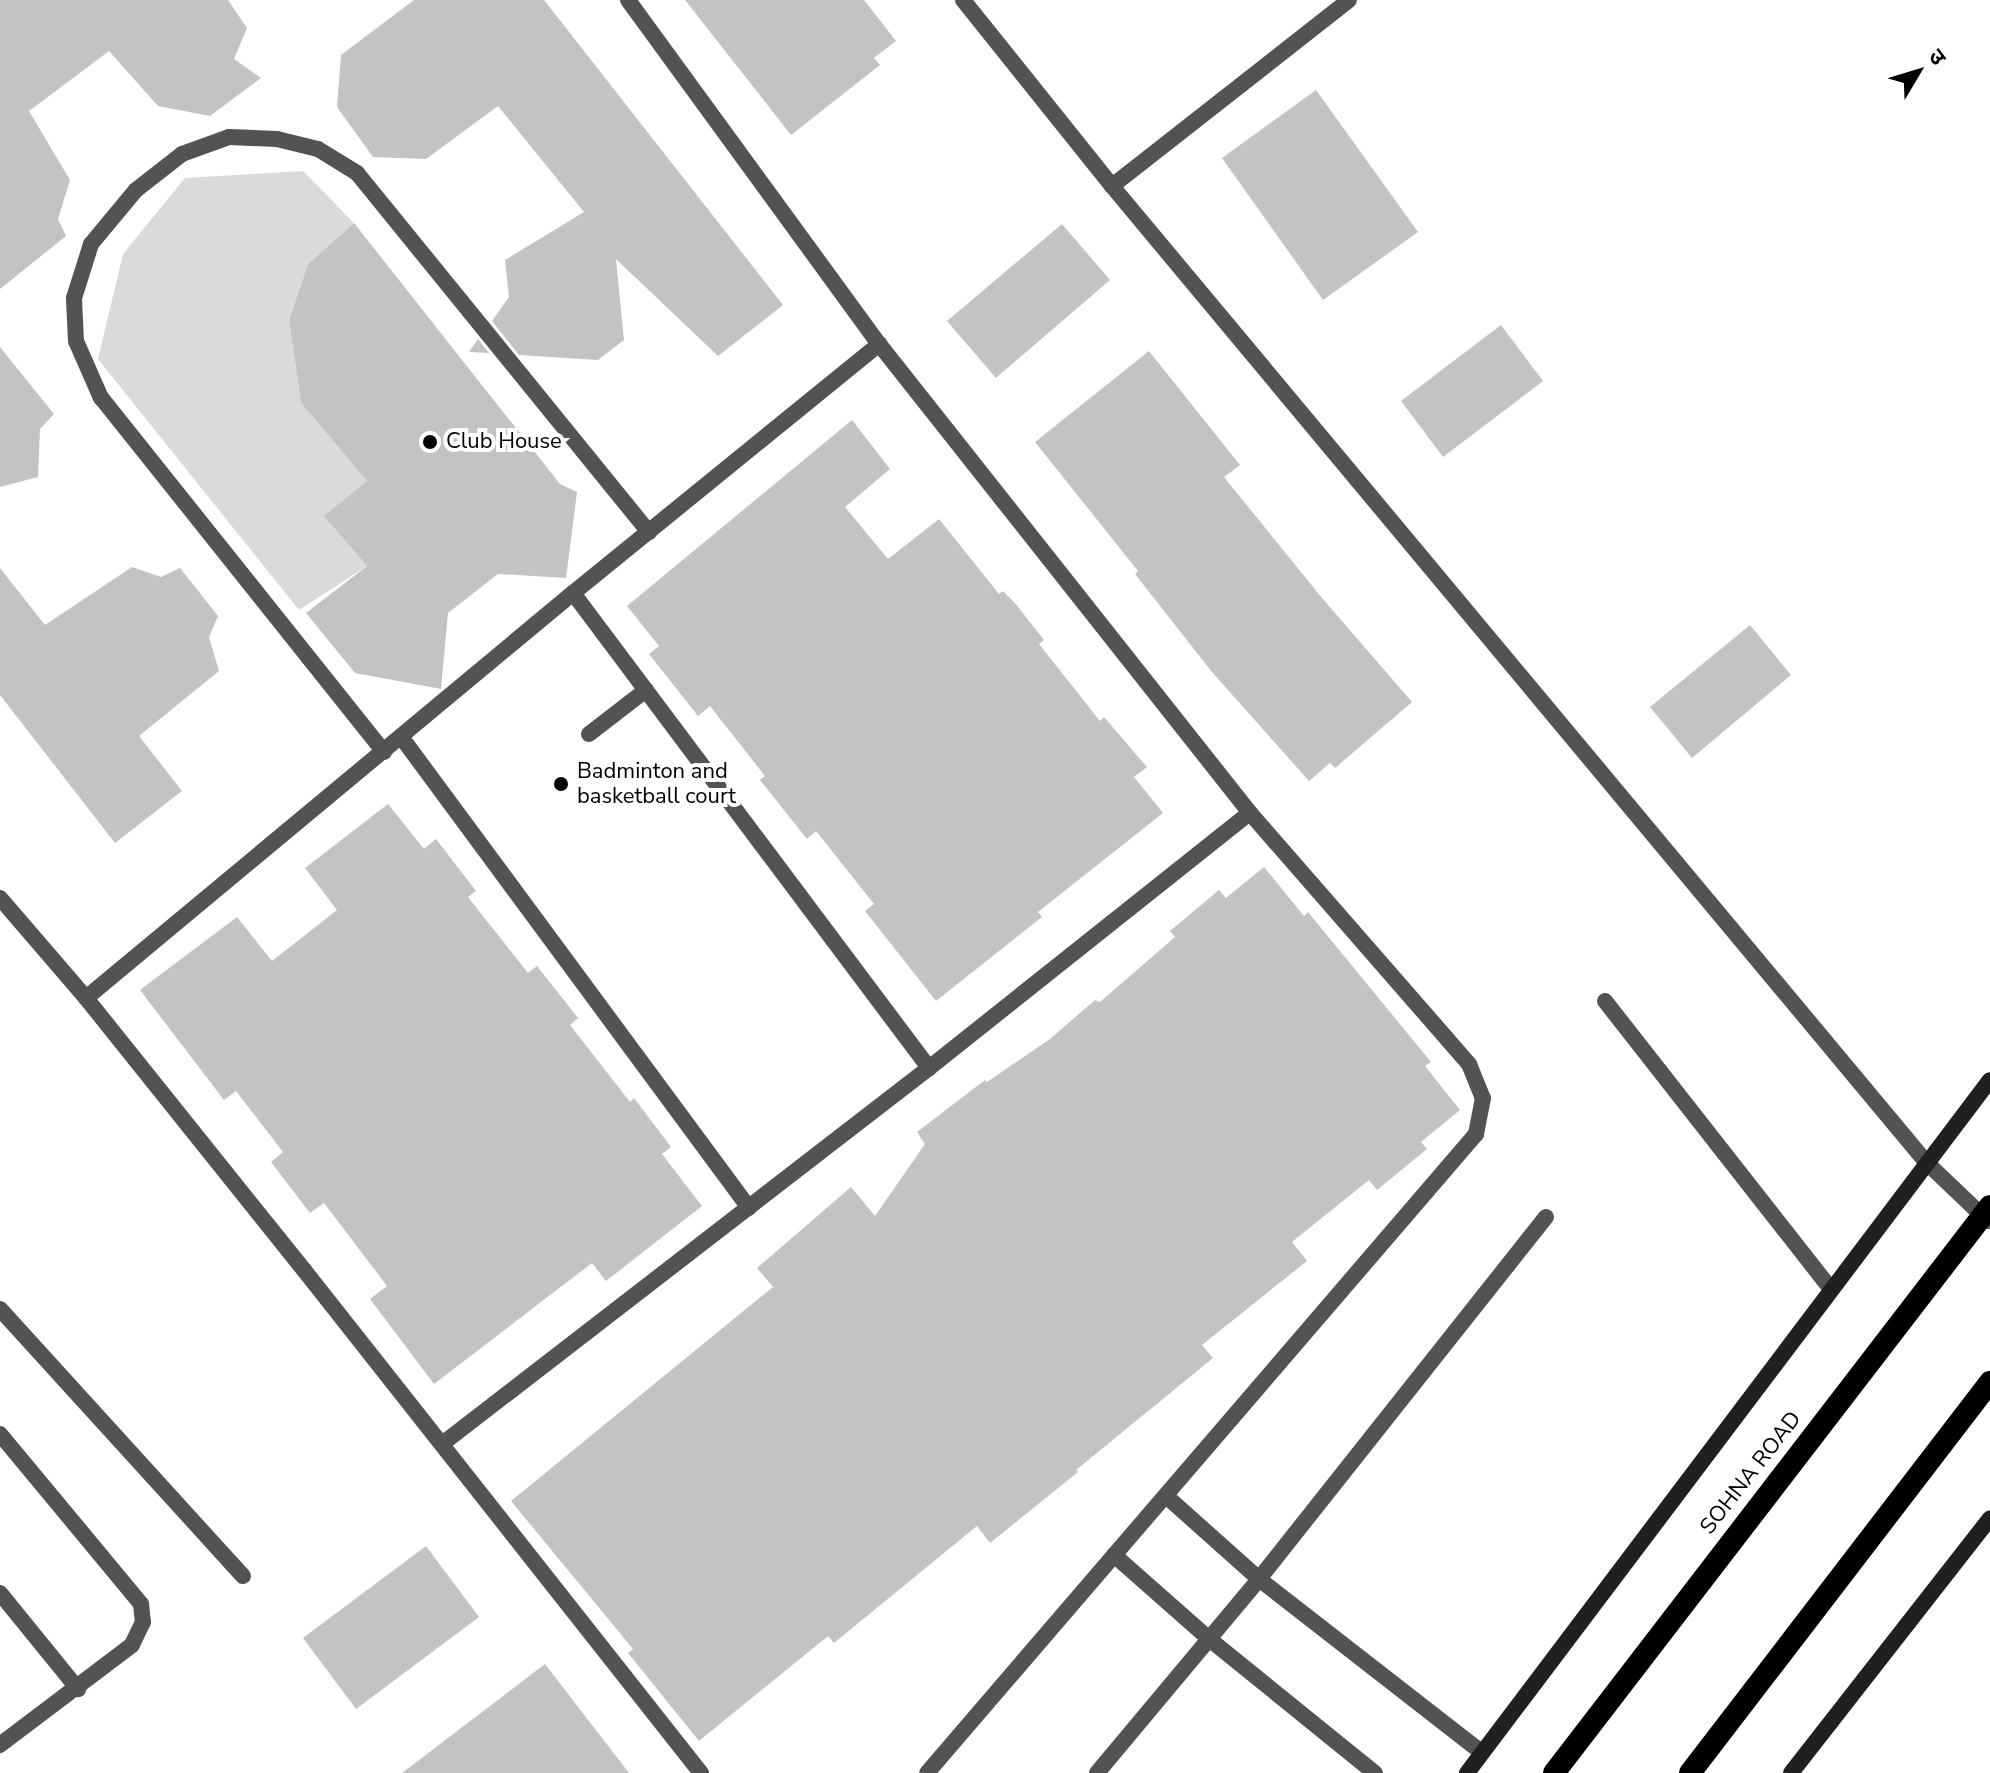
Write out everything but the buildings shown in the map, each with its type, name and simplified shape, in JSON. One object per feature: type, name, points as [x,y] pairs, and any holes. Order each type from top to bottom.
[{"type":"highway","name":"SOHNA ROAD","points":[[1554,1773],[1990,1206]]},
{"type":"highway","points":[[1690,1773],[1990,1382]]},
{"type":"main road","points":[[1467,1773],[1990,1080]]},
{"type":"main road","points":[[1791,1773],[1990,1518]]},
{"type":"street","points":[[628,0],[879,344],[1250,813],[1469,1064],[1483,1098],[1476,1134],[927,1773]]},
{"type":"street","points":[[963,0],[1112,186],[1927,1163],[1990,1223]]},
{"type":"street","points":[[1112,186],[1349,0]]},
{"type":"street","points":[[384,752],[101,398],[76,341],[74,298],[91,244],[136,190],[182,154],[229,137],[277,139],[318,149],[357,173],[649,532]]},
{"type":"street","points":[[86,998],[573,593],[879,344]]},
{"type":"street","points":[[573,593],[929,1068]]},
{"type":"street","points":[[589,734],[646,690]]},
{"type":"street","points":[[402,738],[749,1208]]},
{"type":"street","points":[[442,1444],[929,1068],[1250,813]]},
{"type":"street","points":[[0,898],[86,998],[701,1773]]},
{"type":"street","points":[[1605,1001],[1831,1289]]},
{"type":"street","points":[[1097,1773],[1259,1579],[1546,1217]]},
{"type":"street","points":[[0,1309],[243,1576]]},
{"type":"street","points":[[0,1434],[141,1604],[143,1622],[132,1645],[78,1689],[0,1745]]},
{"type":"street","points":[[1166,1496],[1259,1579],[1481,1752]]},
{"type":"street","points":[[1114,1555],[1208,1638],[1375,1773]]},
{"type":"street","points":[[0,1593],[78,1689]]},
{"type":"shaded area","points":[[303,171],[354,223],[308,264],[289,320],[301,403],[367,481],[325,516],[367,566],[299,610],[98,359],[123,254],[185,178]]},
{"type":"place","name":"Club House","points":[[430,442]]},
{"type":"place","name":"Badminton and basketball court","points":[[561,784]]}]
